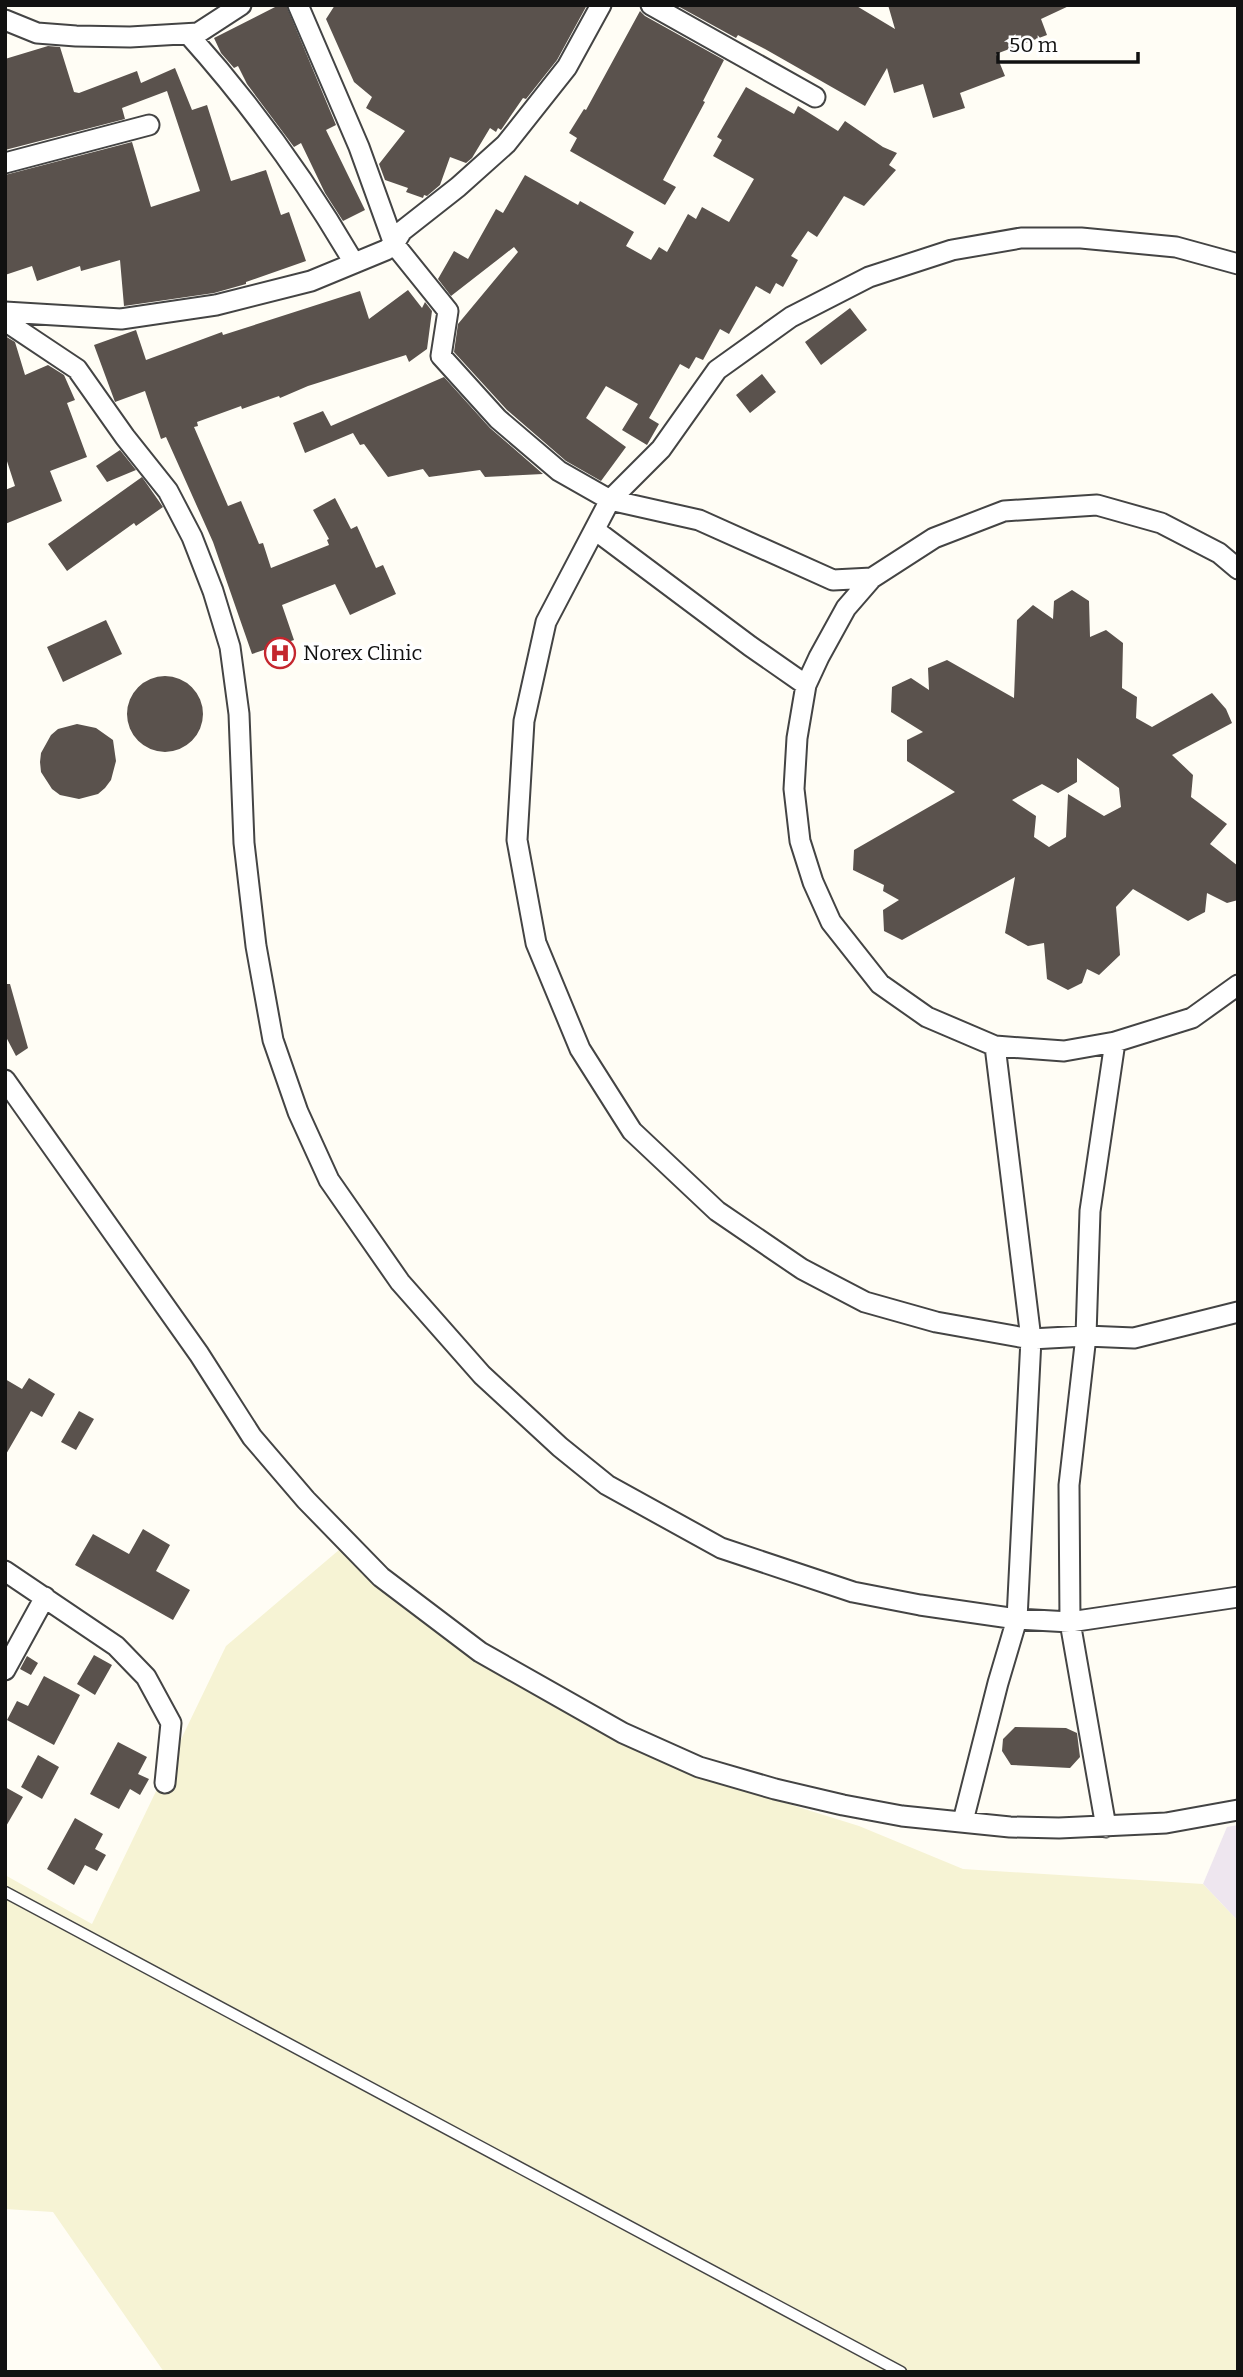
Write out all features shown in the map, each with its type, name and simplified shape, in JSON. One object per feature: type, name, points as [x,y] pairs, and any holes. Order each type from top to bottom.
[{"type":"street","points":[[5,20],[37,33],[76,36],[188,34],[198,33],[241,5]]},
{"type":"street","points":[[298,5],[359,147],[394,244],[449,311],[441,356],[498,419],[559,471],[610,500],[698,520],[833,580],[872,578]]},
{"type":"street","points":[[5,312],[121,319],[216,305],[311,281],[386,250],[394,244],[402,231],[458,187],[506,144],[568,67],[601,5]]},
{"type":"street","points":[[651,5],[815,97]]},
{"type":"street","points":[[188,34],[225,75],[331,223],[354,263]]},
{"type":"street","points":[[5,163],[149,125]]},
{"type":"street","points":[[1238,264],[1176,247],[1081,238],[1021,238],[952,250],[869,277],[791,317],[717,370],[661,449],[610,500],[546,622],[524,720],[517,840],[536,943],[580,1049],[632,1131],[717,1211],[802,1269],[865,1302],[936,1322],[1031,1339],[1086,1336],[1135,1338],[1238,1312]]},
{"type":"street","points":[[5,321],[77,369],[125,437],[168,491],[192,537],[213,591],[230,647],[239,714],[244,843],[256,946],[273,1040],[298,1112],[329,1181],[400,1282],[482,1375],[607,1485],[721,1548],[853,1592],[1017,1619],[1070,1622],[1238,1597]]},
{"type":"street","points":[[1238,569],[1219,553],[1161,523],[1097,505],[1004,511],[934,538],[872,578],[846,608],[806,685],[797,738],[796,802],[800,841],[813,882],[831,922],[880,984],[927,1017],[995,1046],[1064,1051],[1115,1042],[1192,1018],[1238,985]]},
{"type":"street","points":[[595,530],[806,685]]},
{"type":"street","points":[[1106,1827],[1070,1622],[1069,1485],[1086,1336],[1090,1211],[1115,1042]]},
{"type":"street","points":[[963,1821],[1017,1619],[1031,1339],[995,1046]]},
{"type":"street","points":[[5,1080],[199,1354],[252,1437],[306,1500],[381,1577],[480,1652],[623,1733],[699,1766],[775,1789],[843,1805],[902,1816],[1010,1827],[1106,1827],[1166,1823],[1238,1810]]},
{"type":"street","points":[[5,1571],[116,1646],[146,1677],[172,1723],[164,1783]]},
{"type":"street","points":[[5,1670],[45,1597]]},
{"type":"lane","points":[[5,1892],[901,2372]]},
{"type":"shaded area","points":[[346,1544],[509,1673],[699,1776],[859,1826],[963,1869],[1203,1884],[1238,1921],[1238,2372],[164,2372],[53,2212],[5,2209],[5,1875],[92,1924],[226,1646]]},
{"type":"shaded area","points":[[1238,1825],[1238,1921],[1203,1884],[1227,1827]]},
{"type":"building","points":[[279,5],[286,5],[336,125],[326,130],[365,210],[343,221],[325,193],[301,143],[294,147],[247,84],[238,66],[234,68],[221,53],[214,38]]},
{"type":"building","points":[[335,5],[587,5],[557,60],[526,99],[523,98],[501,130],[498,128],[496,132],[490,128],[472,158],[466,163],[450,157],[440,185],[423,198],[406,192],[408,188],[385,180],[379,164],[405,131],[366,108],[372,97],[354,82],[326,19]]},
{"type":"building","points":[[676,5],[855,5],[895,29],[888,5],[1071,5],[1041,19],[1047,35],[996,54],[1005,76],[960,93],[965,108],[933,118],[923,84],[894,93],[887,68],[865,106],[765,49],[738,35],[736,38]]},
{"type":"building","points":[[640,11],[724,60],[663,180],[676,187],[665,205],[570,151],[577,138],[569,133],[584,109],[586,110]]},
{"type":"building","points":[[48,46],[60,47],[74,92],[79,93],[137,71],[141,83],[175,68],[192,110],[207,105],[231,181],[266,170],[281,215],[289,212],[306,261],[214,293],[124,306],[120,260],[81,271],[80,266],[37,281],[32,266],[5,275],[5,175],[132,142],[151,207],[200,191],[167,91],[122,108],[125,119],[5,150],[5,59]]},
{"type":"building","points":[[746,87],[794,114],[798,106],[838,131],[845,121],[883,147],[897,153],[889,165],[896,170],[864,206],[844,196],[817,237],[808,231],[791,256],[798,260],[783,287],[776,283],[770,294],[756,286],[729,334],[720,329],[703,360],[696,357],[689,369],[680,364],[649,418],[659,424],[647,445],[622,430],[638,404],[606,386],[586,418],[626,447],[601,481],[566,461],[507,410],[454,352],[458,324],[518,252],[514,247],[451,296],[438,279],[454,251],[468,259],[496,209],[503,213],[525,175],[578,205],[580,201],[634,232],[626,246],[651,260],[659,247],[667,252],[688,214],[696,219],[702,207],[729,222],[754,179],[713,156],[722,140],[717,137]]},
{"type":"building","points":[[408,290],[422,308],[425,302],[432,311],[427,349],[409,362],[406,355],[308,386],[280,398],[279,396],[242,409],[241,406],[197,422],[198,426],[194,427],[228,506],[241,501],[259,544],[263,543],[271,568],[329,545],[329,539],[313,510],[335,498],[351,529],[357,526],[376,568],[383,565],[396,594],[350,615],[335,584],[282,605],[294,640],[252,654],[213,542],[166,437],[161,439],[145,391],[115,402],[94,345],[136,330],[146,360],[222,332],[223,335],[360,291],[369,319]]},
{"type":"building","points":[[850,308],[867,330],[821,365],[805,342]]},
{"type":"building","points":[[5,336],[15,342],[25,375],[48,365],[64,375],[75,400],[67,403],[87,457],[50,471],[62,501],[5,524],[5,490],[15,486],[5,455]]},
{"type":"building","points":[[762,374],[776,392],[750,413],[736,395]]},
{"type":"building","points":[[444,377],[490,428],[543,474],[485,477],[480,470],[429,477],[423,469],[388,477],[353,433],[305,453],[293,423],[323,411],[331,426]]},
{"type":"building","points":[[120,450],[136,470],[107,482],[96,466]]},
{"type":"building","points":[[142,477],[163,507],[136,526],[134,523],[67,571],[48,544]]},
{"type":"building","points":[[1072,590],[1089,601],[1090,637],[1106,630],[1123,643],[1122,688],[1137,697],[1136,718],[1152,727],[1212,693],[1226,709],[1232,723],[1172,755],[1193,775],[1191,797],[1227,824],[1210,844],[1238,866],[1238,900],[1227,903],[1207,893],[1205,912],[1188,921],[1133,889],[1116,907],[1120,955],[1099,975],[1087,969],[1082,983],[1068,990],[1047,979],[1044,943],[1028,946],[1005,933],[1015,877],[902,940],[884,931],[883,910],[899,900],[883,891],[884,885],[853,870],[854,850],[955,792],[907,761],[907,740],[923,732],[891,712],[892,687],[911,678],[929,690],[928,668],[947,660],[1014,698],[1017,620],[1033,605],[1053,619],[1054,601]],"holes":[[[1077,758],[1119,788],[1121,807],[1104,816],[1068,794],[1066,837],[1049,847],[1034,837],[1036,816],[1012,800],[1042,784],[1058,793],[1077,782]]]},
{"type":"building","points":[[106,620],[122,654],[63,682],[47,647]]},
{"type":"building","points":[[165,676],[180,679],[192,687],[200,699],[203,714],[200,729],[192,741],[180,749],[165,752],[150,749],[138,741],[130,729],[127,714],[130,699],[138,687],[150,679]]},
{"type":"building","points":[[77,724],[96,728],[113,740],[116,761],[111,780],[105,788],[98,794],[79,799],[60,795],[52,789],[41,772],[40,762],[41,753],[51,735],[58,729]]},
{"type":"building","points":[[5,984],[10,984],[28,1048],[16,1056],[5,1035]]},
{"type":"building","points":[[29,1378],[55,1394],[42,1417],[31,1411],[5,1456],[5,1379],[22,1389]]},
{"type":"building","points":[[79,1411],[94,1419],[76,1450],[61,1442]]},
{"type":"building","points":[[143,1529],[170,1545],[156,1571],[190,1590],[173,1620],[75,1565],[93,1534],[129,1554]]},
{"type":"building","points":[[94,1655],[112,1665],[95,1695],[77,1684]]},
{"type":"building","points":[[27,1656],[38,1663],[31,1675],[20,1669]]},
{"type":"building","points":[[44,1676],[80,1695],[54,1745],[7,1720],[17,1701],[28,1706]]},
{"type":"building","points":[[1015,1727],[1066,1728],[1077,1733],[1080,1757],[1070,1768],[1011,1765],[1002,1751],[1003,1739]]},
{"type":"building","points":[[118,1742],[147,1757],[138,1774],[149,1779],[140,1795],[130,1789],[119,1809],[90,1794]]},
{"type":"building","points":[[38,1755],[59,1767],[42,1799],[21,1787]]},
{"type":"building","points":[[5,1787],[23,1797],[5,1828]]},
{"type":"building","points":[[75,1818],[103,1834],[95,1849],[106,1855],[97,1871],[85,1865],[74,1885],[47,1869]]},
{"type":"place","name":"Norex Clinic","points":[[280,653]]}]
